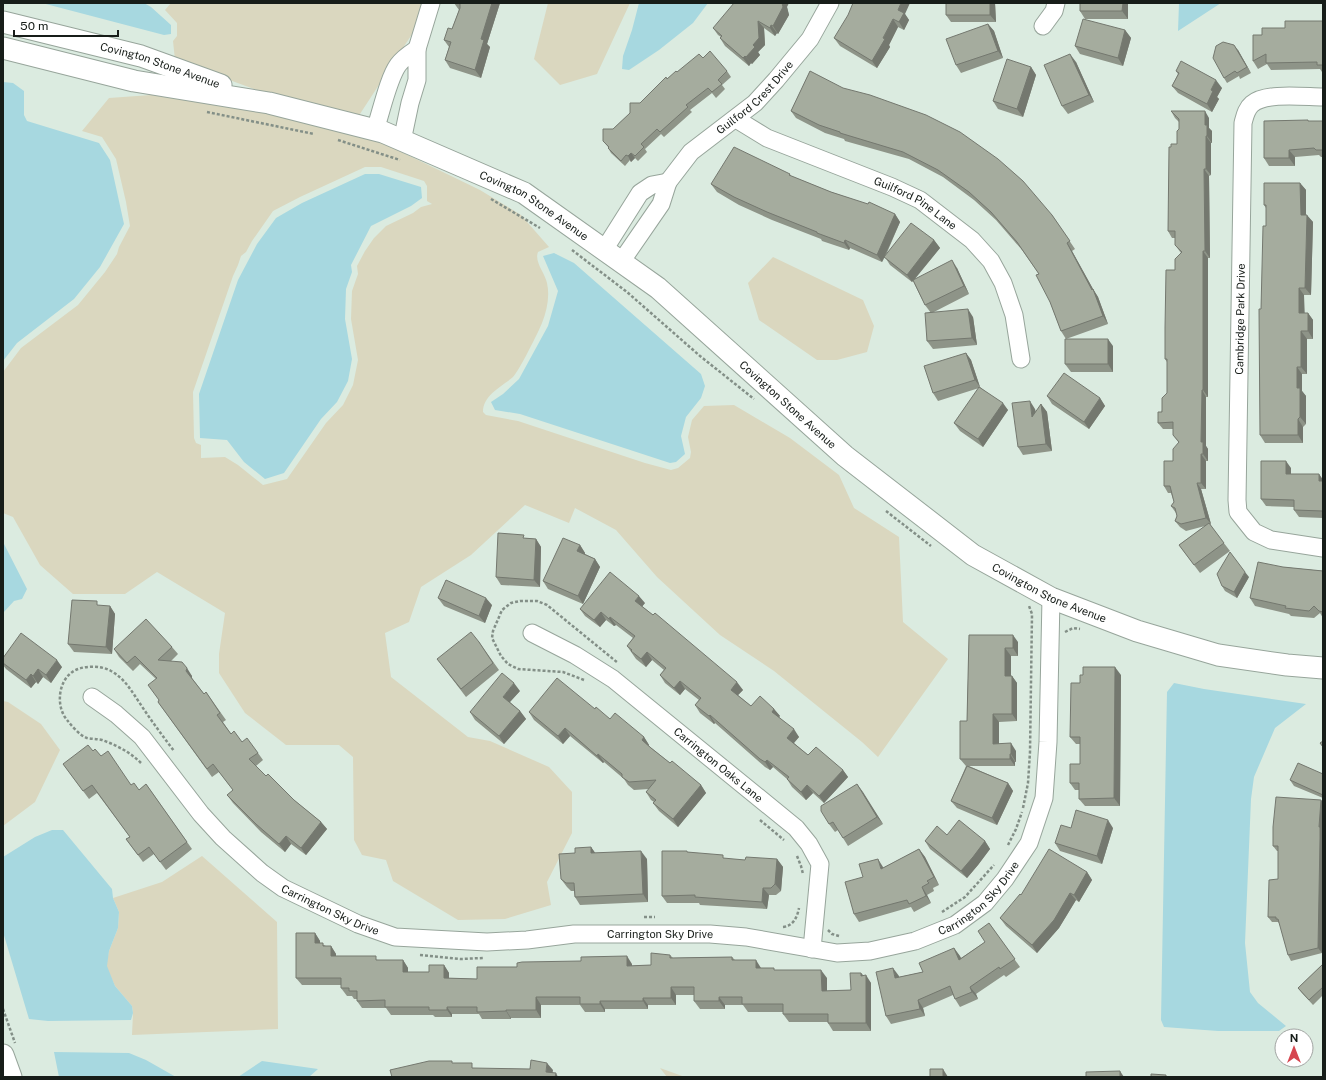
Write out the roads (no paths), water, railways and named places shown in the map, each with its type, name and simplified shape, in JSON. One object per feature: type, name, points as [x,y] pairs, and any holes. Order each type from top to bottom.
[{"type":"street","points":[[403,151],[410,103],[417,80],[417,49],[431,3]]},
{"type":"street","name":"Guilford Crest Drive","points":[[621,262],[661,204],[668,182],[691,152],[755,103],[810,39],[830,3]]},
{"type":"street","points":[[1043,26],[1054,11],[1056,3]]},
{"type":"street","name":"Covington Stone Avenue","points":[[3,22],[141,56],[269,103]]},
{"type":"street","name":"Covington Stone Avenue","points":[[3,48],[134,81],[269,103],[375,130],[403,151],[524,194],[658,288],[845,456],[973,555],[1051,598],[1137,631],[1218,655],[1287,665],[1323,668]]},
{"type":"street","points":[[375,130],[389,84],[398,66],[406,56],[417,49]]},
{"type":"street","name":"Cambridge Park Drive","points":[[1323,97],[1284,96],[1265,98],[1252,104],[1246,112],[1243,131],[1237,500],[1238,512],[1254,532],[1271,540],[1323,548]]},
{"type":"street","name":"Guilford Pine Lane","points":[[736,119],[767,138],[920,200],[972,240],[991,261],[1003,283],[1014,315],[1021,359]]},
{"type":"street","points":[[604,250],[640,193],[652,185],[668,182]]},
{"type":"street","name":"Carrington Sky Drive","points":[[92,697],[116,714],[142,737],[201,814],[223,838],[262,873],[282,888],[358,924],[394,937],[487,942],[527,940],[574,934],[710,934],[746,937],[837,953],[870,951],[915,941],[955,925],[985,903],[1005,880],[1029,843],[1044,798],[1048,742],[1051,598]]},
{"type":"street","name":"Carrington Oaks Lane","points":[[532,633],[575,655],[613,679],[796,828],[809,844],[820,864],[812,949]]},
{"type":"street","points":[[3,1055],[11,1077]]},
{"type":"water","points":[[42,3],[144,3],[151,7],[171,25],[171,34],[164,35]]},
{"type":"water","points":[[639,3],[708,3],[693,23],[659,50],[629,70],[622,69],[623,56]]},
{"type":"water","points":[[1179,3],[1221,3],[1178,31]]},
{"type":"water","points":[[3,82],[13,83],[24,91],[24,115],[27,121],[99,143],[110,160],[124,224],[100,267],[74,299],[17,343],[3,361]]},
{"type":"water","points":[[365,174],[379,174],[421,187],[422,198],[411,206],[371,226],[351,265],[352,272],[346,289],[345,319],[352,359],[348,381],[337,402],[321,419],[284,473],[265,479],[244,462],[227,440],[200,438],[199,394],[238,280],[257,244],[276,218],[302,203]]},
{"type":"water","points":[[554,253],[574,263],[701,374],[705,386],[701,398],[686,417],[681,436],[685,454],[676,462],[670,463],[520,414],[495,410],[491,402],[503,394],[519,379],[548,326],[558,291],[543,256]]},
{"type":"water","points":[[3,542],[27,589],[22,599],[14,601],[3,613]]},
{"type":"water","points":[[1174,683],[1204,689],[1306,704],[1275,728],[1254,777],[1251,799],[1245,943],[1250,992],[1258,1003],[1286,1026],[1283,1028],[1274,1028],[1274,1031],[1218,1031],[1164,1027],[1161,1020],[1167,692]]},
{"type":"water","points":[[52,830],[63,830],[112,889],[113,898],[119,912],[118,928],[109,951],[107,966],[115,986],[132,1006],[133,1013],[131,1020],[48,1021],[29,1019],[3,932],[3,857],[35,837]]},
{"type":"water","points":[[54,1052],[129,1053],[146,1060],[176,1077],[59,1077]]},
{"type":"water","points":[[262,1061],[318,1069],[309,1077],[238,1077]]}]
